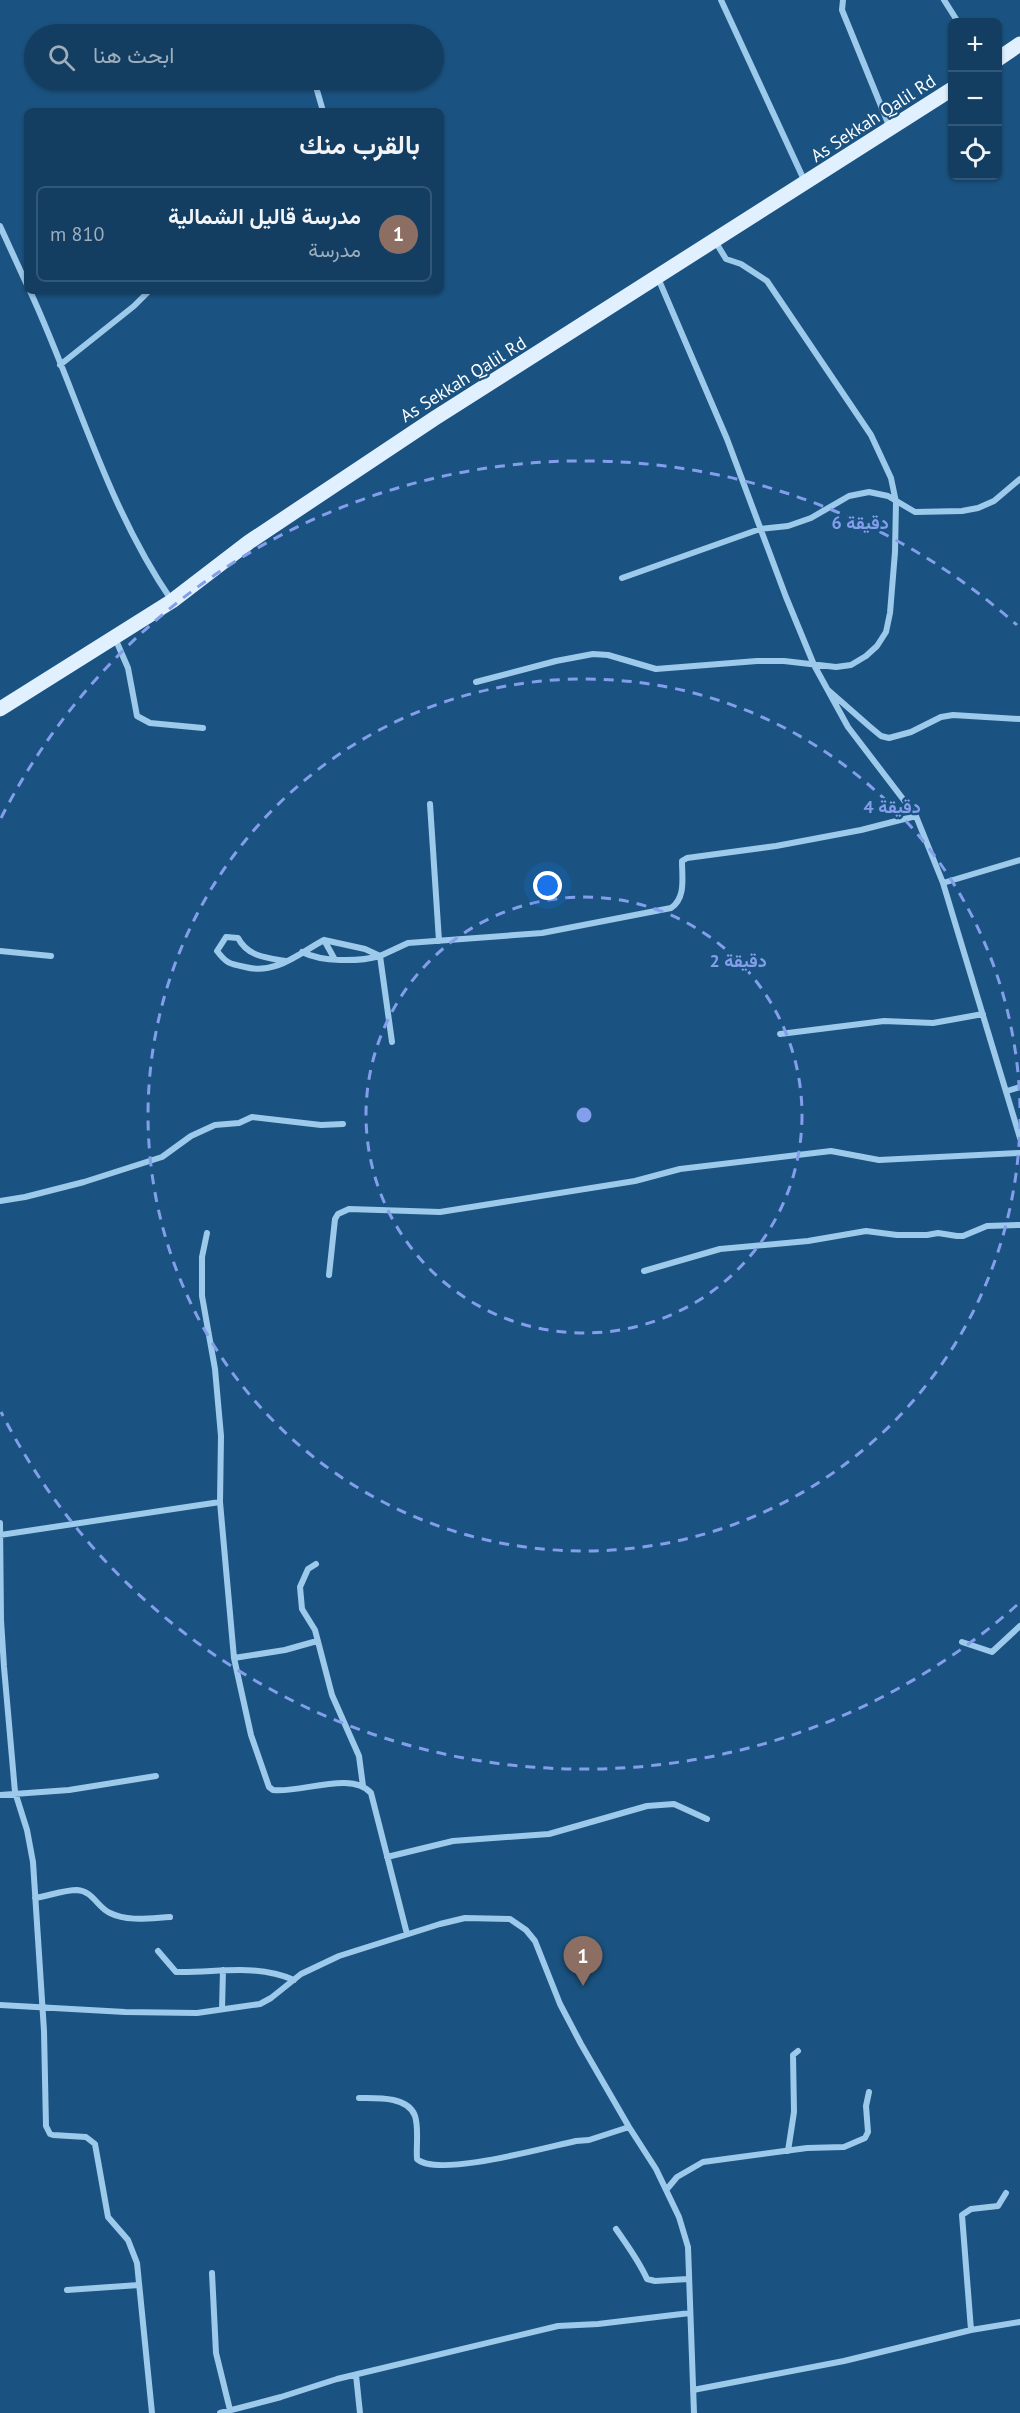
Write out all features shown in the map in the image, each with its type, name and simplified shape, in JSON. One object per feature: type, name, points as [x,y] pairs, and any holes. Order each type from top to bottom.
[{"type":"main road","points":[[1002,56],[1020,44]]},
{"type":"main road","name":"As Sekkah Qalil Rd","points":[[0,709],[172,601],[249,542],[435,418],[948,92]]},
{"type":"street","points":[[721,0],[806,184]]},
{"type":"street","points":[[843,0],[842,10],[891,130]]},
{"type":"street","points":[[944,0],[955,18]]},
{"type":"street","points":[[317,90],[322,108]]},
{"type":"street","points":[[0,226],[24,278]]},
{"type":"street","points":[[476,682],[556,661],[593,654],[608,655],[656,669],[757,661],[784,661],[836,667],[851,665],[877,646],[886,632],[895,552],[896,502],[891,478],[872,435],[767,281],[748,267],[726,259],[715,240]]},
{"type":"street","points":[[658,277],[727,439],[814,665],[848,727],[916,816],[943,883],[1020,1138]]},
{"type":"street","points":[[31,294],[113,495],[135,540],[172,601]]},
{"type":"street","points":[[60,365],[146,294]]},
{"type":"street","points":[[622,578],[760,529],[788,526],[811,518],[849,496],[869,492],[888,496],[915,512],[938,513],[970,510],[994,501],[1020,479]]},
{"type":"street","points":[[115,638],[128,668],[137,716],[150,723],[204,728]]},
{"type":"street","points":[[824,685],[875,731],[889,738],[911,732],[941,717],[953,715],[1020,719]]},
{"type":"street","points":[[429,804],[439,941]]},
{"type":"street","points":[[302,952],[314,958],[363,961],[408,943],[542,933],[659,912],[676,904],[682,896],[682,861],[687,858],[776,846],[861,830],[916,816]]},
{"type":"street","points":[[943,883],[1020,860]]},
{"type":"street","points":[[286,962],[259,957],[243,948],[238,938],[226,937],[217,951],[226,963],[257,970],[276,968],[324,940],[365,949],[380,956]]},
{"type":"street","points":[[324,940],[334,958]]},
{"type":"street","points":[[0,951],[51,956]]},
{"type":"street","points":[[380,956],[392,1042]]},
{"type":"street","points":[[780,1034],[884,1021],[933,1023],[983,1014]]},
{"type":"street","points":[[1006,1091],[1020,1087]]},
{"type":"street","points":[[0,1201],[84,1182],[162,1158],[191,1136],[215,1125],[239,1123],[252,1117],[321,1125],[343,1124]]},
{"type":"street","points":[[329,1275],[335,1219],[338,1214],[349,1209],[440,1212],[635,1181],[680,1169],[831,1151],[879,1160],[1020,1153]]},
{"type":"street","points":[[644,1271],[720,1249],[808,1241],[867,1231],[897,1235],[938,1233],[963,1236],[987,1226],[1020,1225]]},
{"type":"street","points":[[207,1233],[202,1257],[202,1296],[215,1369],[221,1436],[220,1503],[234,1658],[251,1735],[269,1787],[277,1791],[340,1783],[363,1786],[368,1789],[373,1798],[407,1934]]},
{"type":"street","points":[[1,1535],[220,1503]]},
{"type":"street","points":[[0,1523],[1,1620],[15,1792],[27,1830],[33,1863],[47,2131],[53,2135],[86,2137],[95,2144],[108,2217],[128,2240],[137,2264],[152,2413]]},
{"type":"street","points":[[316,1564],[304,1576],[300,1598],[302,1609],[312,1624],[332,1695],[359,1756],[363,1786]]},
{"type":"street","points":[[962,1642],[992,1652],[1020,1626]]},
{"type":"street","points":[[234,1658],[285,1650],[317,1641]]},
{"type":"street","points":[[0,1795],[15,1792],[69,1790],[156,1776]]},
{"type":"street","points":[[387,1857],[453,1841],[549,1834],[647,1806],[674,1804],[706,1819]]},
{"type":"street","points":[[35,1898],[76,1890],[93,1897],[99,1906],[111,1914],[127,1919],[170,1917]]},
{"type":"street","points":[[0,2005],[197,2013],[260,2004],[280,1992],[301,1974],[339,1956],[448,1922],[484,1917],[510,1918],[526,1930],[535,1941],[560,2004],[629,2127],[667,2189],[685,2233],[688,2247],[694,2413]]},
{"type":"street","points":[[158,1952],[176,1972],[223,1970],[276,1972],[294,1980]]},
{"type":"street","points":[[222,2009],[223,1970]]},
{"type":"street","points":[[788,2151],[794,2112],[793,2055],[798,2051]]},
{"type":"street","points":[[667,2189],[677,2177],[703,2162],[788,2151],[844,2147],[865,2138],[868,2132],[866,2106],[869,2092]]},
{"type":"street","points":[[359,2098],[390,2100],[406,2104],[415,2115],[417,2159],[425,2164],[469,2164],[576,2140],[590,2140],[629,2127]]},
{"type":"street","points":[[971,2330],[962,2215],[971,2209],[998,2206],[1006,2193]]},
{"type":"street","points":[[616,2229],[630,2252],[638,2260],[647,2279],[655,2281],[688,2279]]},
{"type":"street","points":[[212,2273],[216,2353],[230,2410]]},
{"type":"street","points":[[67,2290],[139,2284]]},
{"type":"street","points":[[220,2413],[356,2375],[558,2326],[598,2324],[690,2313]]},
{"type":"street","points":[[693,2390],[844,2361],[971,2330],[1020,2322]]},
{"type":"street","points":[[356,2375],[360,2413]]},
{"type":"place","name":"مدرسة قاليل الشمالية","points":[[583,1986]]}]
